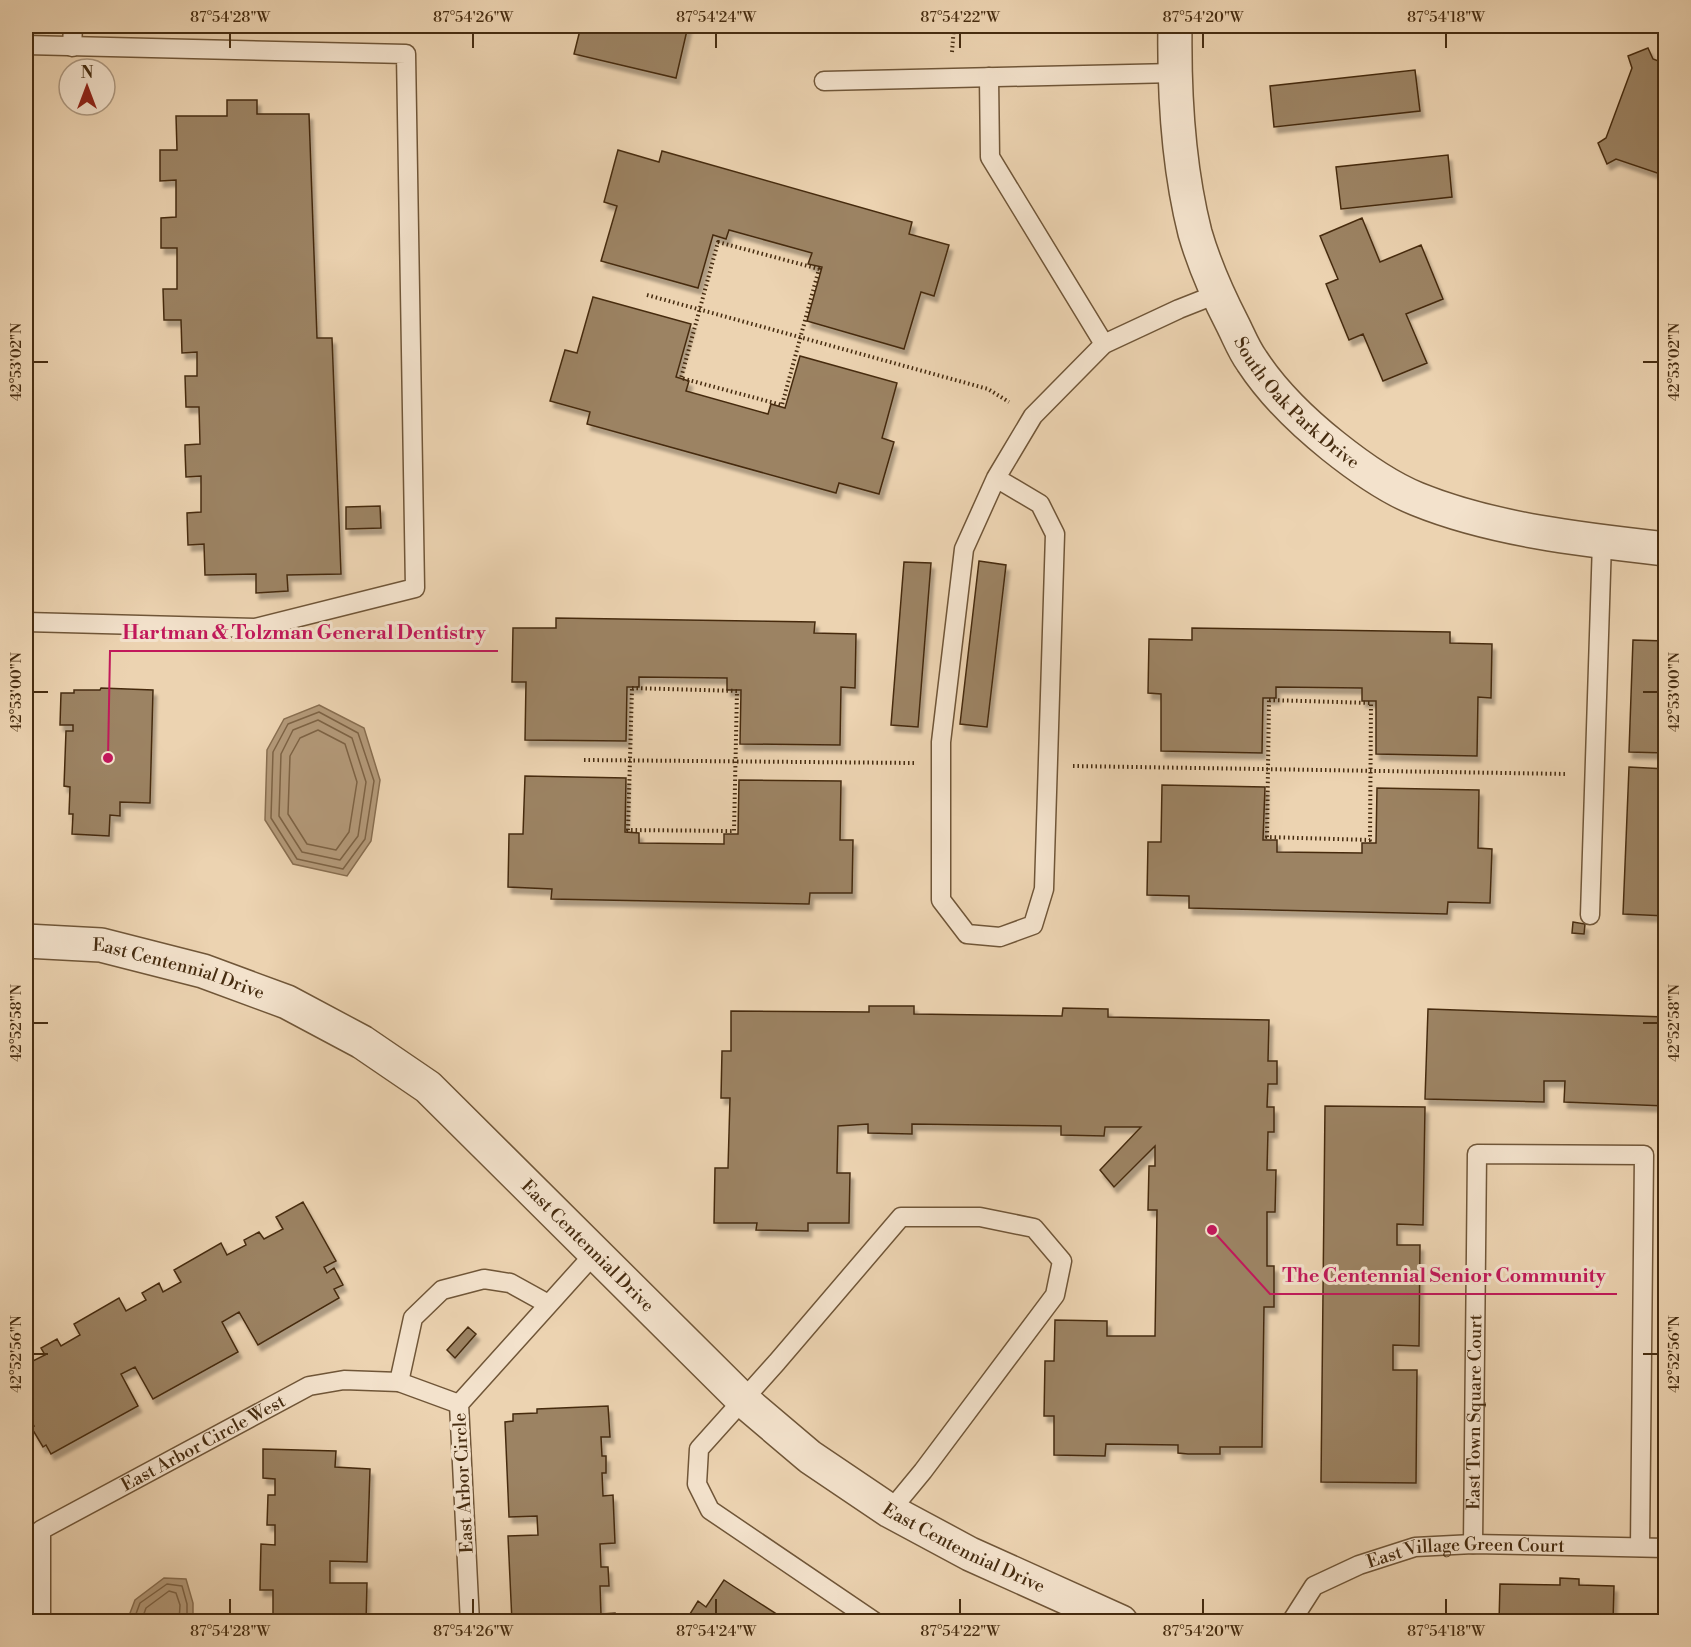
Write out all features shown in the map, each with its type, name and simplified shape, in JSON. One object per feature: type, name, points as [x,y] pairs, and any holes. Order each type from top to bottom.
[{"type":"street","name":"South Oak Park Drive","points":[[1175,26],[1174,73],[1184,173],[1196,234],[1217,294],[1251,360],[1284,400],[1318,434],[1358,466],[1416,499],[1465,515],[1543,532],[1665,549]]},
{"type":"street","name":"East Centennial Drive","points":[[26,941],[101,945],[203,971],[286,1002],[362,1042],[428,1087],[744,1401],[810,1457],[890,1511],[970,1554],[1121,1622]]},
{"type":"lane","points":[[72,47],[73,26]]},
{"type":"lane","points":[[26,45],[406,54],[415,588],[255,628],[26,622]]},
{"type":"lane","points":[[824,81],[1174,73]]},
{"type":"lane","points":[[989,77],[990,157],[1104,344]]},
{"type":"lane","points":[[996,478],[1040,504],[1055,534],[1044,889],[1033,926],[1000,937],[967,934],[941,900],[941,742],[964,549],[996,478],[1033,416],[1104,344],[1217,294]]},
{"type":"lane","points":[[1590,915],[1602,542]]},
{"type":"lane","name":"East Town Square Court","points":[[1473,1544],[1477,1154],[1644,1155],[1640,1547]]},
{"type":"lane","points":[[874,1622],[710,1510],[697,1484],[699,1449],[744,1401],[901,1217],[980,1217],[1034,1228],[1062,1261],[1055,1295],[923,1471],[890,1511]]},
{"type":"lane","name":"East Arbor Circle","points":[[470,1622],[459,1404],[595,1253]]},
{"type":"lane","points":[[399,1382],[414,1318],[441,1290],[484,1279],[510,1283],[548,1304]]},
{"type":"lane","name":"East Arbor Circle West","points":[[41,1622],[41,1530],[309,1386],[344,1380],[399,1382],[459,1404]]},
{"type":"lane","name":"East Village Green Court","points":[[1291,1622],[1314,1586],[1359,1565],[1415,1546],[1473,1544],[1665,1548]]},
{"type":"path","points":[[718,242],[819,269],[782,405],[681,378],[700,310],[718,242]]},
{"type":"path","points":[[647,295],[988,389]]},
{"type":"path","points":[[632,688],[737,692],[734,831],[628,830],[630,760],[632,688]]},
{"type":"path","points":[[1269,700],[1371,703],[1370,840],[1267,837],[1268,769],[1269,700]]},
{"type":"path","points":[[584,760],[941,764]]},
{"type":"path","points":[[1048,766],[1594,774]]},
{"type":"water","points":[[319,705],[364,728],[380,780],[371,841],[347,876],[293,864],[265,820],[267,750],[284,719]]},
{"type":"water","points":[[164,1578],[186,1579],[193,1603],[193,1621],[127,1621],[135,1600]]},
{"type":"building","points":[[581,26],[688,26],[676,78],[574,54]]},
{"type":"building","points":[[1648,48],[1653,59],[1666,64],[1666,176],[1616,159],[1607,164],[1598,143],[1606,138],[1632,68],[1628,56]]},
{"type":"building","points":[[1415,70],[1420,111],[1274,127],[1270,86]]},
{"type":"building","points":[[227,100],[257,100],[257,114],[309,114],[317,338],[332,338],[341,574],[287,575],[288,591],[256,593],[256,574],[205,575],[204,544],[188,545],[187,513],[201,512],[201,476],[186,477],[185,450],[185,445],[200,444],[199,407],[186,407],[185,376],[197,376],[197,352],[182,353],[181,320],[164,320],[163,289],[177,289],[177,248],[161,248],[161,218],[176,217],[176,180],[160,181],[160,150],[177,150],[176,116],[227,116]]},
{"type":"building","points":[[618,150],[659,162],[662,151],[912,222],[909,234],[949,245],[934,296],[921,292],[904,349],[807,321],[822,267],[808,264],[812,253],[729,230],[726,239],[713,235],[698,288],[601,261],[617,206],[604,202]]},
{"type":"building","points":[[1448,155],[1452,197],[1341,209],[1336,167]]},
{"type":"building","points":[[1362,218],[1380,262],[1421,245],[1443,299],[1406,314],[1427,363],[1383,381],[1363,334],[1349,340],[1326,284],[1338,279],[1320,236]]},
{"type":"building","points":[[593,297],[691,324],[676,377],[689,381],[686,391],[768,414],[771,404],[785,408],[800,356],[897,383],[882,438],[894,442],[879,494],[839,483],[836,493],[587,424],[590,412],[550,401],[565,350],[577,353]]},
{"type":"building","points":[[380,506],[381,528],[346,529],[346,507]]},
{"type":"building","points":[[979,561],[1006,565],[987,727],[960,724]]},
{"type":"building","points":[[904,562],[931,563],[918,727],[891,725]]},
{"type":"building","points":[[556,618],[815,622],[814,633],[856,634],[855,688],[841,687],[840,745],[740,744],[741,690],[727,690],[727,678],[639,677],[639,687],[627,687],[626,741],[525,740],[526,682],[512,682],[513,628],[556,628]]},
{"type":"building","points":[[1192,628],[1450,632],[1450,643],[1492,644],[1491,698],[1478,697],[1477,756],[1376,754],[1376,701],[1362,701],[1362,688],[1276,687],[1276,698],[1263,698],[1262,753],[1161,751],[1161,694],[1148,693],[1149,639],[1192,640]]},
{"type":"building","points":[[1633,640],[1666,641],[1666,753],[1629,752]]},
{"type":"building","points":[[101,688],[153,690],[150,803],[120,802],[120,816],[110,815],[109,836],[72,834],[73,814],[69,814],[70,787],[64,786],[66,731],[73,731],[73,725],[60,725],[61,693],[74,693],[74,690],[100,690]]},
{"type":"building","points":[[1629,767],[1666,769],[1666,916],[1623,914]]},
{"type":"building","points":[[525,776],[626,778],[625,832],[639,833],[639,843],[724,844],[724,834],[738,834],[739,780],[841,781],[840,840],[853,840],[852,893],[810,893],[809,904],[551,899],[552,889],[508,887],[509,834],[523,834]]},
{"type":"building","points":[[1162,785],[1265,787],[1263,840],[1277,840],[1277,852],[1362,853],[1362,843],[1376,843],[1377,788],[1479,790],[1478,848],[1492,849],[1490,903],[1448,902],[1447,914],[1189,908],[1189,896],[1147,895],[1148,842],[1161,842]]},
{"type":"building","points":[[1573,922],[1585,924],[1584,934],[1572,933]]},
{"type":"building","points":[[869,1006],[914,1006],[914,1014],[1062,1016],[1063,1008],[1108,1009],[1108,1017],[1269,1020],[1268,1061],[1277,1061],[1277,1084],[1268,1084],[1267,1107],[1274,1107],[1274,1132],[1268,1132],[1267,1170],[1276,1170],[1275,1212],[1267,1212],[1267,1266],[1274,1266],[1274,1307],[1264,1307],[1262,1447],[1220,1447],[1220,1454],[1188,1454],[1178,1453],[1178,1445],[1106,1444],[1105,1456],[1054,1455],[1054,1416],[1044,1416],[1045,1361],[1054,1361],[1055,1320],[1107,1321],[1107,1336],[1155,1336],[1157,1210],[1148,1210],[1149,1166],[1155,1166],[1155,1146],[1114,1187],[1100,1170],[1141,1127],[1105,1127],[1104,1136],[1061,1135],[1061,1126],[912,1124],[912,1134],[868,1133],[868,1124],[838,1126],[837,1173],[850,1173],[849,1223],[808,1223],[808,1231],[756,1230],[757,1223],[714,1223],[715,1168],[728,1168],[730,1098],[721,1098],[722,1051],[731,1051],[731,1011],[869,1012]]},
{"type":"building","points":[[1428,1009],[1666,1017],[1666,1106],[1564,1102],[1565,1081],[1544,1081],[1544,1102],[1425,1099]]},
{"type":"building","points":[[1325,1106],[1425,1107],[1423,1225],[1397,1224],[1397,1245],[1420,1245],[1419,1346],[1393,1345],[1393,1370],[1417,1370],[1416,1483],[1321,1482]]},
{"type":"building","points":[[303,1202],[336,1261],[324,1267],[327,1273],[334,1268],[343,1285],[334,1289],[339,1298],[258,1345],[239,1312],[222,1322],[238,1352],[153,1399],[135,1367],[121,1374],[138,1406],[51,1454],[46,1445],[43,1447],[31,1427],[34,1426],[26,1410],[26,1361],[27,1364],[45,1355],[41,1348],[57,1339],[61,1346],[80,1335],[74,1324],[119,1298],[126,1311],[146,1300],[142,1293],[159,1283],[163,1292],[181,1282],[174,1270],[221,1243],[227,1255],[246,1245],[244,1240],[259,1232],[264,1239],[283,1229],[276,1217]]},
{"type":"building","points":[[468,1327],[476,1334],[455,1358],[447,1350]]},
{"type":"building","points":[[608,1406],[610,1437],[601,1437],[602,1456],[606,1456],[606,1473],[602,1473],[603,1496],[613,1495],[615,1543],[600,1544],[601,1567],[608,1567],[609,1586],[600,1586],[601,1614],[615,1613],[615,1622],[512,1622],[508,1536],[538,1535],[537,1516],[509,1517],[505,1422],[513,1421],[513,1414],[537,1413],[537,1409]]},
{"type":"building","points":[[263,1449],[336,1451],[335,1467],[370,1469],[367,1562],[330,1561],[330,1583],[367,1583],[366,1622],[264,1622],[264,1617],[273,1617],[273,1590],[260,1590],[261,1544],[275,1545],[275,1525],[267,1525],[268,1495],[275,1495],[275,1479],[263,1478]]},
{"type":"building","points":[[1560,1578],[1579,1579],[1579,1585],[1614,1586],[1613,1622],[1499,1622],[1500,1584],[1560,1585]]},
{"type":"building","points":[[724,1580],[789,1622],[685,1622],[698,1601],[706,1607]]},
{"type":"place","name":"Hartman & Tolzman General Dentistry","points":[[108,758]]},
{"type":"place","name":"The Centennial Senior Community","points":[[1212,1230]]}]
